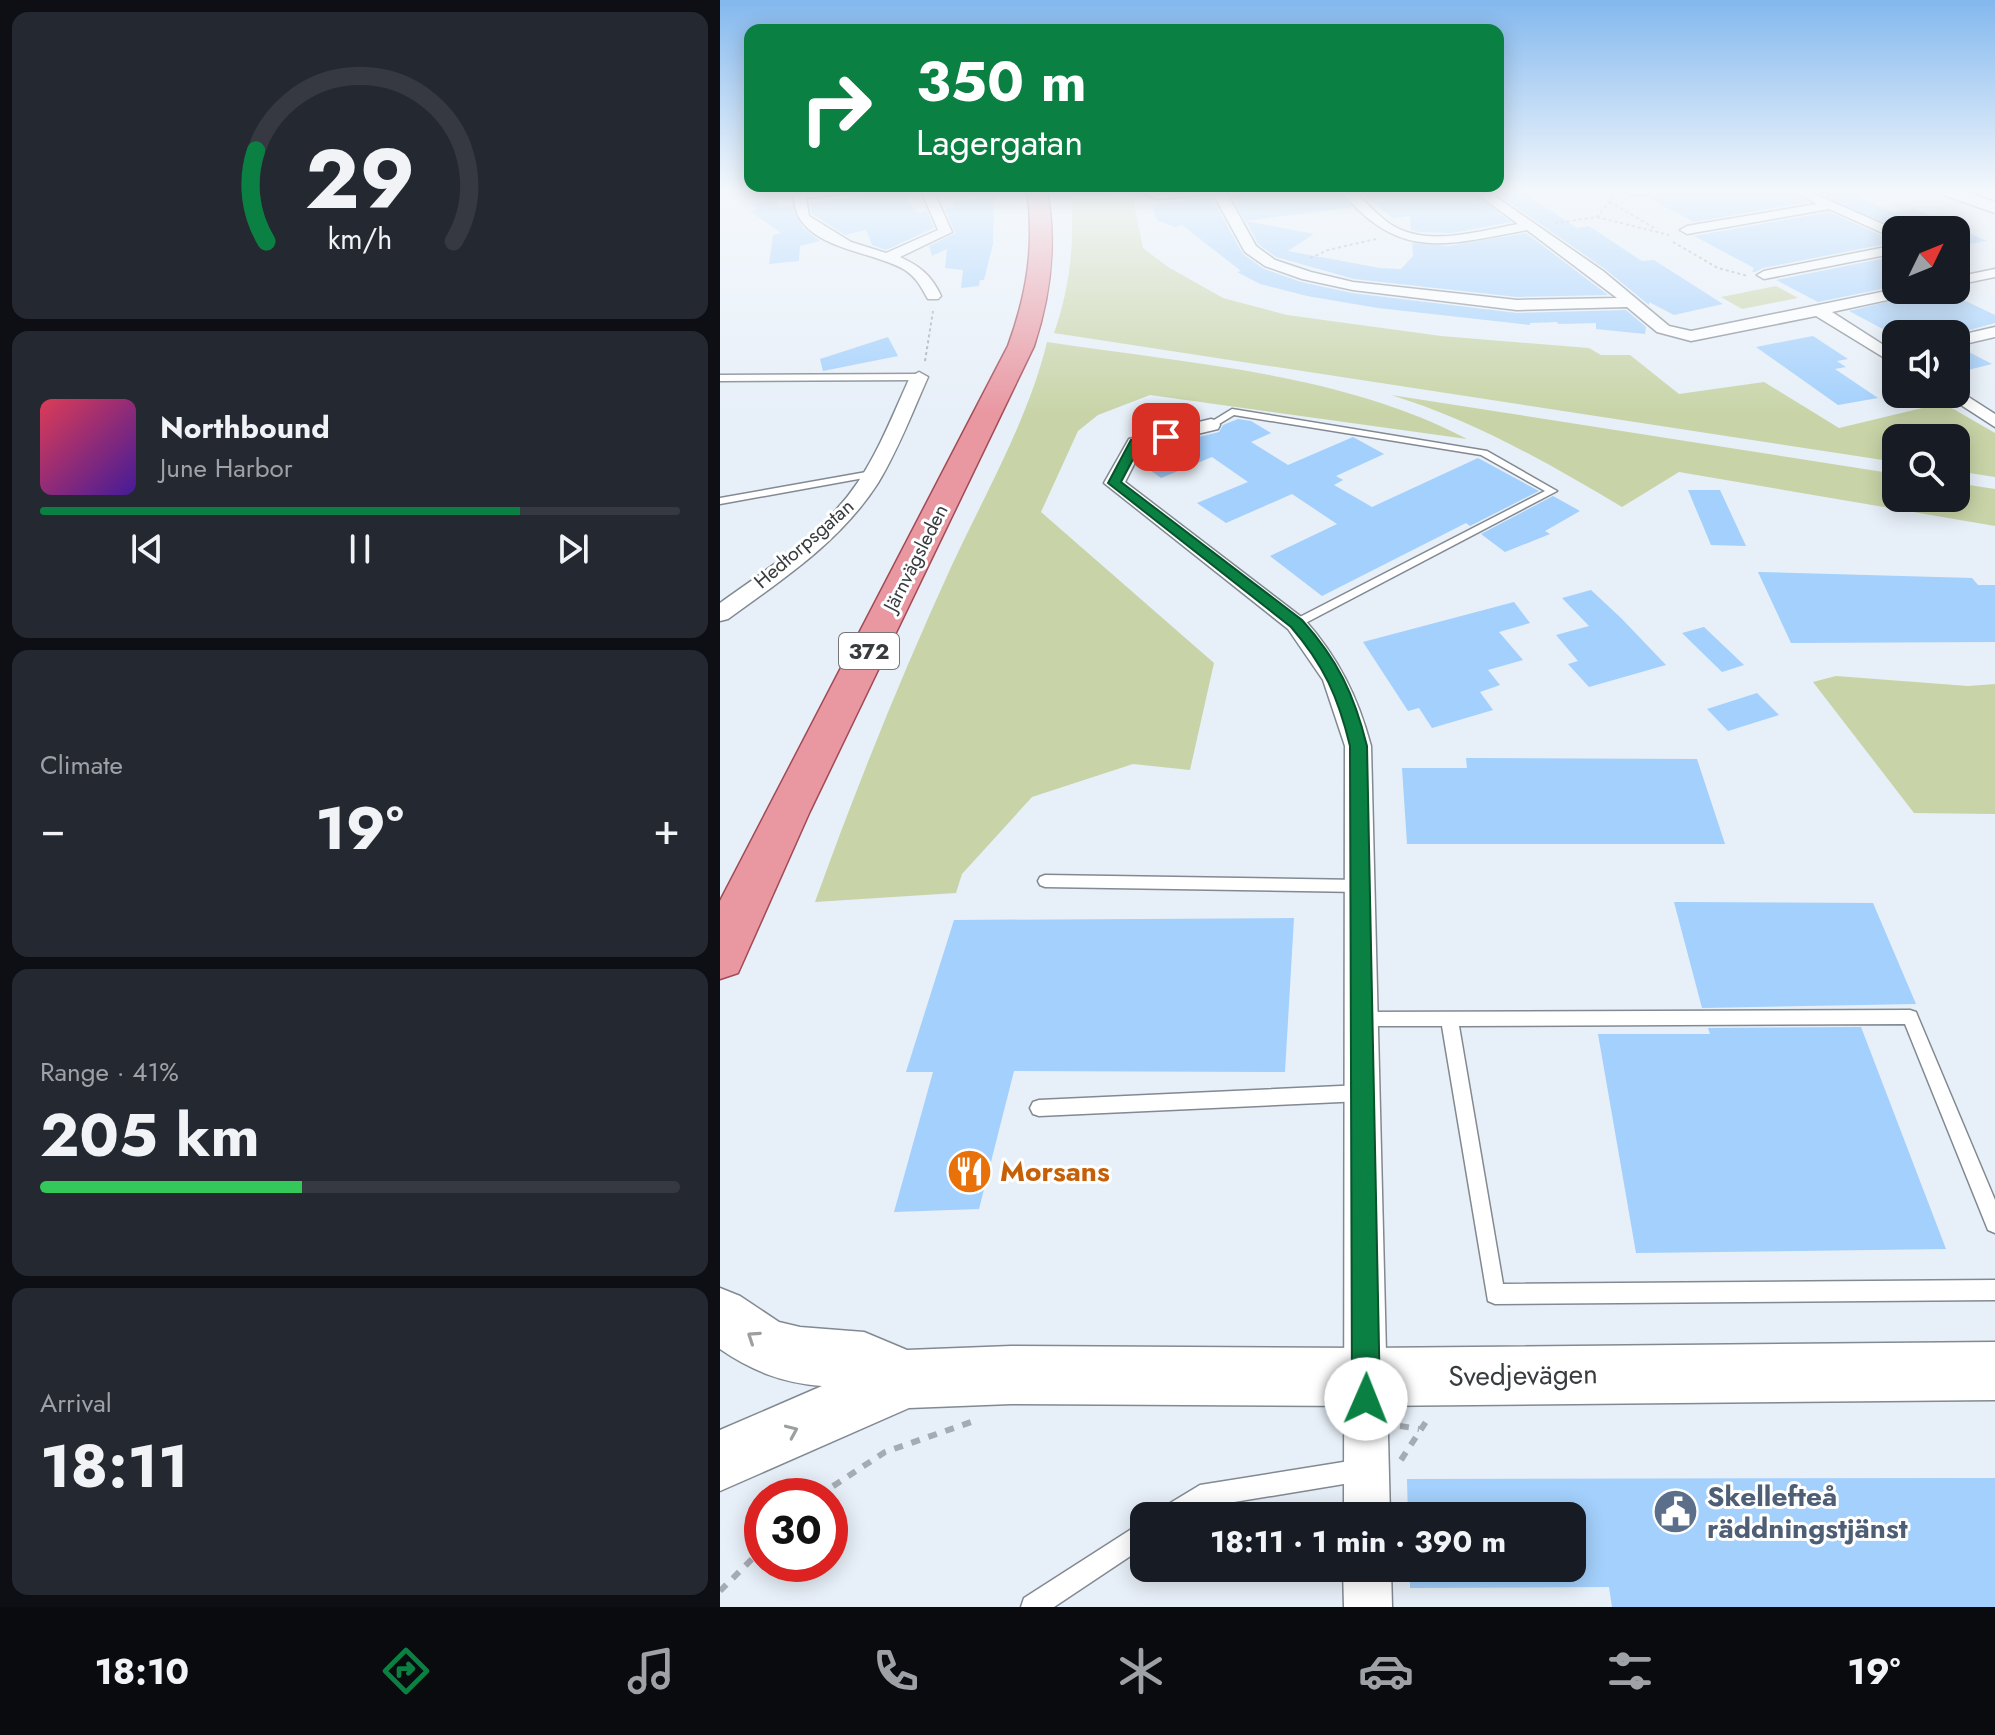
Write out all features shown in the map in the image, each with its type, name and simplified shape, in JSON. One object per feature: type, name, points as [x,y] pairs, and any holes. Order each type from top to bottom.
[{"type":"main road","name":"Järnvägsleden","points":[[720,958],[734,922],[788,811],[1026,332],[1040,265]]},
{"type":"street","points":[[905,265],[923,276],[933,301]]},
{"type":"street","points":[[1275,265],[1353,286],[1517,305],[1632,302]]},
{"type":"street","points":[[1585,265],[1663,329],[1691,336],[1882,297]]},
{"type":"street","points":[[1764,275],[1815,265]]},
{"type":"street","points":[[1970,268],[1989,274]]},
{"type":"street","points":[[1819,311],[1882,349]]},
{"type":"street","points":[[1970,338],[1995,332]]},
{"type":"street","name":"Hedtorpsgatan","points":[[720,614],[794,559],[857,498],[872,474],[919,377]]},
{"type":"street","points":[[1970,405],[1995,422]]},
{"type":"street","points":[[1211,425],[1136,443],[1114,483],[1296,624],[1315,644],[1347,700],[1358,746],[1366,1399],[1380,1471],[1371,1502]]},
{"type":"street","name":"Svedjevägen","points":[[720,1316],[767,1347],[800,1356],[864,1361],[907,1379]]},
{"type":"street","name":"Svedjevägen","points":[[720,1461],[907,1379],[1011,1375],[1366,1399],[1995,1371]]},
{"type":"street","points":[[1367,1582],[1368,1607]]},
{"type":"lane","points":[[720,378],[919,377]]},
{"type":"lane","points":[[1211,425],[1232,412],[1484,453],[1552,491],[1296,624]]},
{"type":"lane","points":[[720,500],[872,474]]},
{"type":"lane","points":[[1045,881],[1360,886]]},
{"type":"lane","points":[[1362,1019],[1910,1017],[1995,1223]]},
{"type":"lane","points":[[1449,1019],[1495,1294],[1995,1290]]},
{"type":"lane","points":[[1039,1108],[1363,1093]]},
{"type":"lane","points":[[1191,1502],[1200,1496],[1380,1471]]},
{"type":"lane","points":[[1033,1607],[1130,1542]]},
{"type":"path","points":[[1286,270],[1297,265]]},
{"type":"path","points":[[1713,265],[1745,276],[1764,275]]},
{"type":"path","points":[[919,377],[931,329],[933,301]]},
{"type":"path","points":[[1366,1399],[1419,1429]]},
{"type":"path","points":[[1380,1471],[1435,1411]]},
{"type":"path","points":[[845,1478],[885,1452],[969,1421],[983,1419]]},
{"type":"path","points":[[720,1591],[744,1567]]},
{"type":"green space","points":[[1070,265],[1165,265],[1223,298],[1287,315],[1441,336],[1589,348],[1601,355],[1630,355],[1679,394],[1764,382],[1839,428],[1922,408],[1952,408],[1995,433],[1995,477],[1970,473],[1970,424],[1882,424],[1882,460],[1054,333]]},
{"type":"green space","points":[[1776,286],[1798,298],[1742,309],[1721,297]]},
{"type":"green space","points":[[1047,342],[1207,365],[1316,385],[1419,417],[1467,439],[1150,395],[1098,415],[1078,431],[1041,512],[1214,663],[1190,770],[1133,764],[1032,797],[962,874],[956,893],[815,902],[915,648],[1018,428]]},
{"type":"green space","points":[[1391,395],[1882,472],[1882,507],[1679,472],[1622,507],[1481,430]]},
{"type":"green space","points":[[1970,485],[1995,489],[1995,526],[1913,512],[1970,512]]},
{"type":"green space","points":[[1836,676],[1968,686],[1995,684],[1995,814],[1914,813],[1813,682]]},
{"type":"building","points":[[945,265],[988,265],[979,286],[961,288],[963,270],[945,268]]},
{"type":"building","points":[[1233,265],[1258,265],[1301,282],[1352,293],[1517,313],[1626,310],[1646,327],[1645,334],[1596,329],[1596,323],[1530,325],[1378,308],[1260,284],[1237,272],[1241,271]]},
{"type":"building","points":[[1304,265],[1364,265],[1401,269],[1405,265],[1568,265],[1608,295],[1517,297],[1354,279]]},
{"type":"building","points":[[1599,265],[1662,265],[1723,304],[1674,315],[1649,302],[1649,305]]},
{"type":"building","points":[[1748,265],[1778,265],[1763,268],[1752,272],[1754,268]]},
{"type":"building","points":[[1851,265],[1882,265],[1882,289],[1818,302],[1776,280]]},
{"type":"building","points":[[1882,303],[1970,303],[1995,315],[1995,323],[1970,330],[1970,320],[1882,320],[1882,329],[1849,311]]},
{"type":"building","points":[[1813,336],[1848,359],[1837,361],[1846,367],[1835,369],[1878,398],[1838,405],[1756,347]]},
{"type":"building","points":[[888,337],[898,356],[823,371],[820,359]]},
{"type":"building","points":[[1970,353],[1992,364],[1970,370]]},
{"type":"building","points":[[1238,419],[1251,421],[1271,433],[1251,442],[1288,465],[1353,437],[1384,454],[1336,476],[1343,480],[1334,485],[1372,507],[1478,458],[1539,491],[1470,526],[1466,523],[1322,596],[1270,556],[1337,524],[1292,494],[1226,523],[1197,503],[1248,482],[1212,457],[1161,478],[1139,462],[1142,456],[1179,442],[1219,432],[1223,425]]},
{"type":"building","points":[[1688,490],[1720,490],[1746,546],[1711,545]]},
{"type":"building","points":[[1553,496],[1580,511],[1545,531],[1550,534],[1505,552],[1481,534]]},
{"type":"building","points":[[1758,572],[1972,578],[1978,585],[1995,585],[1995,642],[1791,643]]},
{"type":"building","points":[[1591,590],[1666,665],[1589,687],[1568,664],[1578,661],[1556,635],[1589,626],[1562,598]]},
{"type":"building","points":[[1514,602],[1530,623],[1499,632],[1523,660],[1488,670],[1500,685],[1480,692],[1493,710],[1432,728],[1419,708],[1408,711],[1363,642]]},
{"type":"building","points":[[1704,627],[1744,665],[1722,672],[1682,633]]},
{"type":"building","points":[[1757,693],[1779,715],[1728,731],[1707,709]]},
{"type":"building","points":[[1466,758],[1697,759],[1725,844],[1407,844],[1402,768],[1467,768]]},
{"type":"building","points":[[1674,902],[1873,903],[1916,1004],[1702,1008]]},
{"type":"building","points":[[1294,918],[1285,1072],[1014,1071],[979,1209],[894,1212],[933,1072],[906,1072],[954,920]]},
{"type":"building","points":[[1861,1027],[1946,1249],[1636,1253],[1598,1034],[1710,1034],[1708,1028]]},
{"type":"building","points":[[1995,1478],[1995,1607],[1612,1607],[1609,1587],[1410,1588],[1410,1582],[1586,1582],[1586,1502],[1408,1502],[1407,1479]]},
{"type":"place","name":"Morsans","points":[[969,1171]]},
{"type":"place","name":"Skellefteå räddningstjänst","points":[[1676,1512]]},
{"type":"route","points":[[1166,437],[1136,443],[1114,483],[1296,624],[1315,644],[1347,700],[1358,746],[1366,1399]]}]
